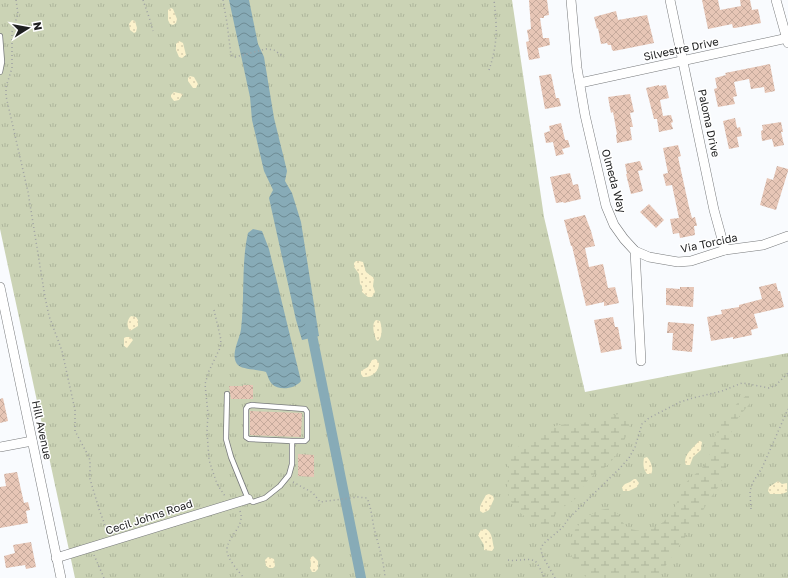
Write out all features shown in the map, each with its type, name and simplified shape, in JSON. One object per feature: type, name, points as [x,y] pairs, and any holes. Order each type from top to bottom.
[{"type":"street","name":"Olmeda Way","points":[[571,0],[574,49],[585,115],[606,206],[614,225],[635,251]]},
{"type":"street","name":"Paloma Drive","points":[[670,0],[714,210],[725,250]]},
{"type":"street","points":[[776,0],[788,40]]},
{"type":"street","name":"Silvestre Drive","points":[[580,83],[683,60],[788,40]]},
{"type":"street","name":"Via Torcida","points":[[635,251],[649,257],[678,262],[691,261],[725,250],[763,245],[788,236]]},
{"type":"street","points":[[635,251],[641,361]]},
{"type":"street","name":"Hill Avenue","points":[[0,287],[61,578]]},
{"type":"street","points":[[0,448],[32,441]]},
{"type":"street","name":"Cecil Johns Road","points":[[56,558],[248,499]]},
{"type":"lane","points":[[0,36],[2,62],[0,72]]},
{"type":"lane","points":[[228,394],[226,439],[231,457],[248,499],[253,502],[265,498],[286,479],[289,475],[292,464],[292,441]]},
{"type":"lane","points":[[252,405],[305,409],[307,412],[307,439],[305,441],[292,441],[249,439],[246,437],[246,409],[248,406],[252,405]]},
{"type":"path","points":[[16,0],[18,14],[12,32],[12,68],[6,87],[6,96],[28,192],[45,298],[49,316],[62,352],[75,410],[75,431],[89,457],[91,484],[112,541]]},
{"type":"path","points":[[143,0],[153,31]]},
{"type":"path","points":[[222,0],[227,23],[231,55],[235,57],[266,49],[274,50],[284,56]]},
{"type":"path","points":[[489,70],[495,50],[496,35],[494,0]]},
{"type":"path","points":[[214,310],[222,340],[220,348],[209,370],[205,384],[209,453],[217,484],[229,501],[238,506],[241,513],[241,522],[229,543],[227,551],[229,559],[244,578]]},
{"type":"path","points":[[555,578],[540,549],[543,544],[562,528],[569,518],[629,458],[635,447],[642,424],[649,418],[680,402],[722,391],[742,383],[769,388],[776,385],[788,373]]},
{"type":"path","points":[[751,509],[750,491],[753,482],[762,468],[788,409]]},
{"type":"path","points":[[286,479],[313,493],[320,502],[358,497],[366,498],[370,506],[385,567],[385,578]]},
{"type":"path","points":[[95,547],[94,555],[104,578]]},
{"type":"path","points":[[508,560],[515,561],[530,559],[536,562],[545,578]]},
{"type":"green space","points":[[0,0],[512,0],[544,217],[585,392],[788,353],[788,578],[75,578],[0,229]]},
{"type":"green space","points":[[750,393],[755,397],[738,418],[733,427],[730,436],[725,473],[719,486],[660,574],[651,578],[587,578],[581,572],[570,552],[573,534],[583,521],[589,515],[596,512],[604,509],[611,509],[630,529],[642,531],[660,525],[673,511],[684,484],[705,464],[717,431],[725,417]]},
{"type":"green space","points":[[627,413],[631,418],[629,429],[613,460],[589,479],[575,499],[559,510],[553,522],[540,524],[533,522],[520,513],[511,501],[507,491],[508,465],[513,450],[552,427],[578,424]]},
{"type":"sand","points":[[171,8],[173,9],[177,19],[176,23],[173,25],[170,24],[168,20],[168,10]]},
{"type":"sand","points":[[132,20],[135,21],[137,28],[136,32],[134,33],[130,30],[129,24]]},
{"type":"sand","points":[[179,41],[183,43],[186,55],[182,58],[179,57],[176,50],[176,44]]},
{"type":"sand","points":[[190,76],[194,77],[198,84],[196,88],[193,88],[188,81]]},
{"type":"sand","points":[[174,92],[183,94],[179,100],[174,101],[171,97]]},
{"type":"sand","points":[[356,261],[363,262],[366,272],[374,278],[373,286],[375,292],[372,297],[368,297],[362,292],[359,274],[354,267],[354,263]]},
{"type":"sand","points":[[131,316],[136,317],[138,320],[138,326],[130,331],[128,323]]},
{"type":"sand","points":[[376,320],[380,321],[382,329],[381,337],[378,341],[376,340],[373,329],[374,322]]},
{"type":"sand","points":[[130,337],[133,340],[127,348],[124,346],[124,338]]},
{"type":"sand","points":[[376,359],[379,366],[376,372],[369,376],[363,377],[361,371],[368,367],[372,360]]},
{"type":"sand","points":[[699,441],[702,442],[701,450],[693,457],[690,465],[686,465],[685,462],[687,455]]},
{"type":"sand","points":[[647,457],[652,466],[651,474],[647,474],[643,464],[644,458]]},
{"type":"sand","points":[[636,479],[639,483],[637,487],[629,491],[623,491],[622,487]]},
{"type":"sand","points":[[778,481],[782,484],[787,483],[787,492],[782,494],[770,494],[768,491],[769,487]]},
{"type":"sand","points":[[489,494],[493,496],[494,499],[489,510],[483,513],[480,511],[480,506],[486,495]]},
{"type":"sand","points":[[486,529],[492,537],[494,548],[492,551],[484,550],[484,545],[478,535],[481,530]]},
{"type":"sand","points":[[313,556],[318,561],[318,569],[315,572],[312,572],[310,568],[310,558]]},
{"type":"sand","points":[[268,557],[274,559],[275,566],[273,568],[266,566],[265,560]]},
{"type":"water","points":[[229,0],[249,0],[258,44],[264,57],[274,118],[287,171],[285,181],[292,193],[301,222],[319,336],[302,340],[296,320],[269,198],[273,190],[264,171],[252,120],[250,97]]},
{"type":"water","points":[[253,229],[262,231],[269,249],[301,381],[295,386],[287,388],[279,388],[272,384],[266,372],[239,366],[235,360],[235,351],[240,333],[242,317],[246,245],[248,233]]},
{"type":"building","points":[[529,0],[547,0],[549,15],[544,16],[544,18],[540,18],[543,38],[549,38],[550,45],[538,48],[540,58],[529,60],[526,42],[529,41],[527,30],[531,29]]},
{"type":"building","points":[[702,0],[718,0],[720,10],[741,6],[740,0],[750,0],[752,10],[758,9],[761,23],[735,28],[733,28],[732,24],[708,29]]},
{"type":"building","points":[[616,11],[618,20],[647,15],[654,43],[614,51],[612,50],[611,45],[608,45],[607,43],[601,44],[594,17]]},
{"type":"building","points":[[770,64],[775,91],[765,93],[764,87],[751,89],[749,79],[734,82],[737,96],[733,97],[735,104],[718,107],[714,89],[717,88],[715,78],[726,75],[725,73]]},
{"type":"building","points":[[551,74],[556,98],[559,98],[561,106],[545,109],[539,76]]},
{"type":"building","points":[[666,85],[669,98],[660,100],[663,116],[671,115],[673,129],[659,132],[657,119],[654,119],[646,88]]},
{"type":"building","points":[[630,94],[634,112],[630,113],[633,127],[630,127],[632,140],[617,143],[613,112],[611,113],[608,97]]},
{"type":"building","points":[[735,118],[737,128],[740,127],[742,136],[737,137],[739,147],[729,149],[723,121]]},
{"type":"building","points":[[781,122],[783,132],[781,132],[784,145],[774,147],[772,139],[762,141],[762,125]]},
{"type":"building","points":[[561,123],[565,140],[568,140],[570,147],[562,149],[564,154],[556,156],[553,142],[546,143],[544,133],[550,131],[549,126]]},
{"type":"building","points":[[678,145],[681,156],[678,157],[689,207],[692,218],[695,217],[697,226],[694,226],[695,235],[680,238],[679,233],[673,234],[670,219],[679,218],[672,185],[666,186],[663,174],[668,173],[663,148]]},
{"type":"building","points":[[640,161],[643,170],[638,171],[643,191],[631,194],[625,164]]},
{"type":"building","points":[[777,166],[788,169],[788,171],[776,210],[760,205],[767,178],[773,180]]},
{"type":"building","points":[[570,173],[573,185],[578,184],[581,199],[564,203],[556,203],[550,177]]},
{"type":"building","points":[[649,204],[664,220],[656,228],[640,212]]},
{"type":"building","points":[[585,215],[595,246],[585,248],[589,267],[603,264],[608,288],[615,287],[619,303],[604,306],[604,302],[586,306],[572,246],[564,220]]},
{"type":"building","points":[[776,283],[778,291],[780,291],[784,307],[754,314],[758,328],[751,330],[752,335],[733,339],[733,337],[711,341],[707,317],[722,314],[721,310],[739,307],[739,305],[762,299],[759,287]]},
{"type":"building","points":[[680,287],[694,287],[693,307],[666,305],[666,288],[680,289]]},
{"type":"building","points":[[613,317],[615,327],[618,327],[622,349],[601,353],[594,320]]},
{"type":"building","points":[[668,322],[694,324],[692,352],[672,350],[673,333],[667,333]]},
{"type":"building","points":[[253,385],[253,399],[231,399],[229,386]]},
{"type":"building","points":[[3,398],[8,421],[0,423],[0,399]]},
{"type":"building","points":[[250,411],[302,413],[301,437],[250,435]]},
{"type":"building","points":[[298,454],[314,455],[314,477],[298,476]]},
{"type":"building","points":[[17,472],[24,503],[28,502],[30,510],[26,511],[28,523],[0,528],[0,487],[6,486],[4,474]]},
{"type":"building","points":[[31,542],[36,567],[26,569],[25,565],[6,568],[4,556],[15,553],[13,545]]},
{"type":"waterway","points":[[310,325],[361,578]]}]
